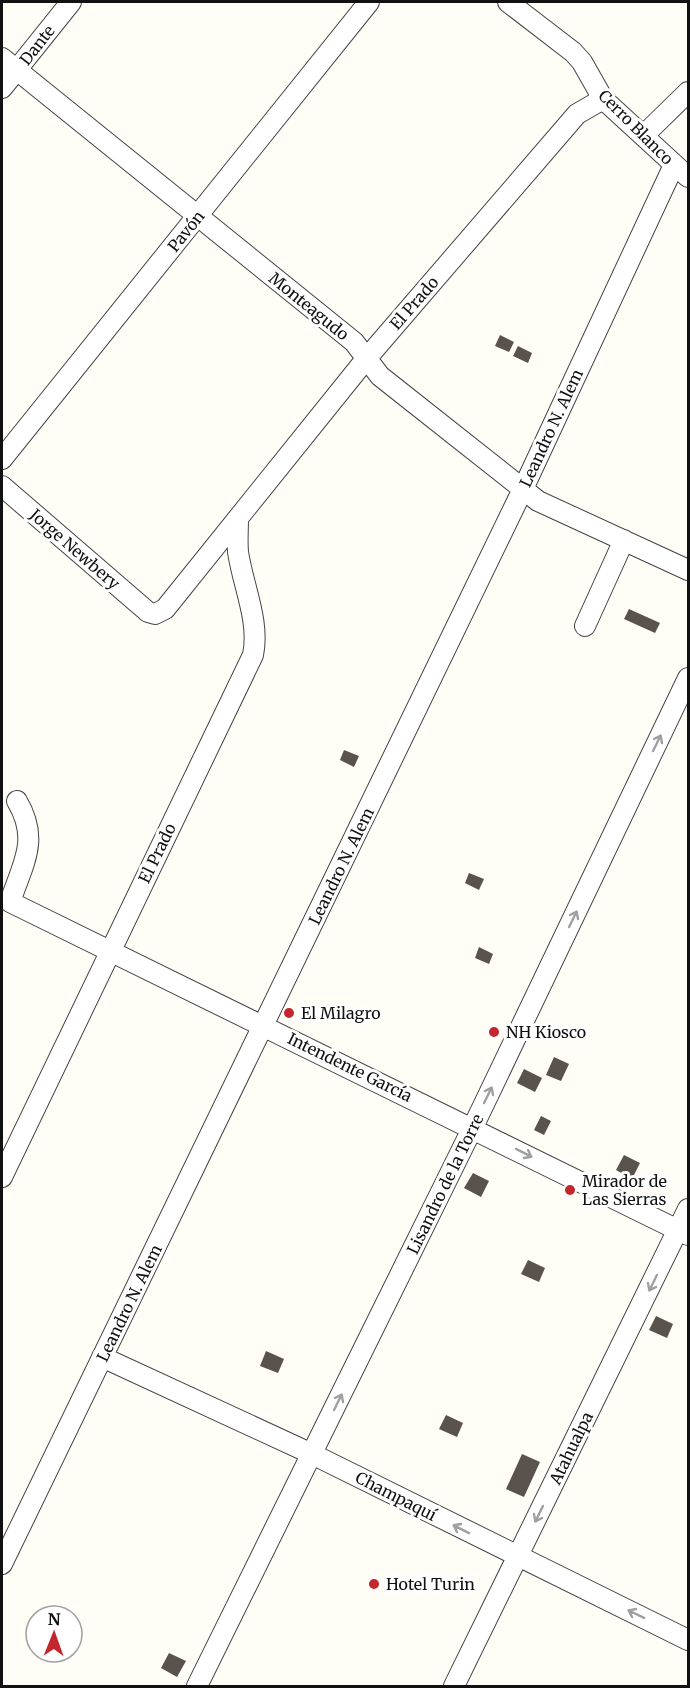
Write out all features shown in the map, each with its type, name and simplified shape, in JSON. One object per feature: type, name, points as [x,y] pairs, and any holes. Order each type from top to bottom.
[{"type":"street","name":"Dante","points":[[2,88],[9,64],[71,2]]},
{"type":"street","name":"Pavón","points":[[2,459],[369,2]]},
{"type":"street","name":"Cerro Blanco","points":[[508,2],[573,52],[582,62],[603,99],[681,171]]},
{"type":"street","name":"Monteagudo","points":[[9,64],[354,342],[380,376],[538,501],[688,570]]},
{"type":"street","points":[[644,135],[688,92]]},
{"type":"street","name":"El Prado","points":[[148,612],[156,614],[165,609],[366,359],[577,114],[603,99]]},
{"type":"street","name":"Leandro N. Alem","points":[[2,1564],[523,489],[681,171]]},
{"type":"street","name":"Jorge Newbery","points":[[2,486],[148,612]]},
{"type":"street","name":"El Prado","points":[[2,1177],[253,656],[256,642],[238,551],[238,519]]},
{"type":"street","points":[[585,626],[624,540]]},
{"type":"street","points":[[218,543],[230,545],[238,551]]},
{"type":"street","name":"Lisandro de la Torre","points":[[197,1686],[473,1127],[688,678]]},
{"type":"street","name":"Intendente García","points":[[17,801],[30,827],[30,839],[10,902],[473,1127],[683,1233]]},
{"type":"street","name":"Atahualpa","points":[[454,1686],[683,1233],[688,1209]]},
{"type":"street","name":"Champaquí","points":[[102,1357],[312,1454],[688,1640]]},
{"type":"building","points":[[500,335],[514,342],[509,352],[495,346]]},
{"type":"building","points":[[518,346],[532,353],[528,363],[513,356]]},
{"type":"building","points":[[629,609],[660,623],[655,633],[624,619]]},
{"type":"building","points":[[344,750],[359,756],[354,767],[340,760]]},
{"type":"building","points":[[469,873],[484,879],[479,890],[465,883]]},
{"type":"building","points":[[479,947],[493,954],[489,964],[475,958]]},
{"type":"building","points":[[554,1057],[569,1064],[561,1081],[546,1075]]},
{"type":"building","points":[[524,1069],[542,1078],[535,1092],[517,1083]]},
{"type":"building","points":[[541,1116],[551,1121],[544,1135],[534,1130]]},
{"type":"building","points":[[624,1155],[640,1163],[632,1179],[616,1170]]},
{"type":"building","points":[[473,1173],[489,1181],[481,1197],[464,1188]]},
{"type":"building","points":[[528,1260],[545,1268],[539,1282],[521,1274]]},
{"type":"building","points":[[656,1316],[673,1324],[667,1338],[649,1330]]},
{"type":"building","points":[[266,1351],[284,1359],[278,1373],[260,1366]]},
{"type":"building","points":[[446,1415],[463,1423],[457,1437],[439,1429]]},
{"type":"building","points":[[522,1454],[540,1462],[524,1497],[506,1489]]},
{"type":"building","points":[[169,1653],[186,1661],[177,1677],[161,1668]]},
{"type":"place","name":"El Milagro","points":[[289,1013]]},
{"type":"place","name":"NH Kiosco","points":[[494,1032]]},
{"type":"place","name":"Mirador de Las Sierras","points":[[570,1190]]},
{"type":"place","name":"Hotel Turin","points":[[374,1584]]}]
